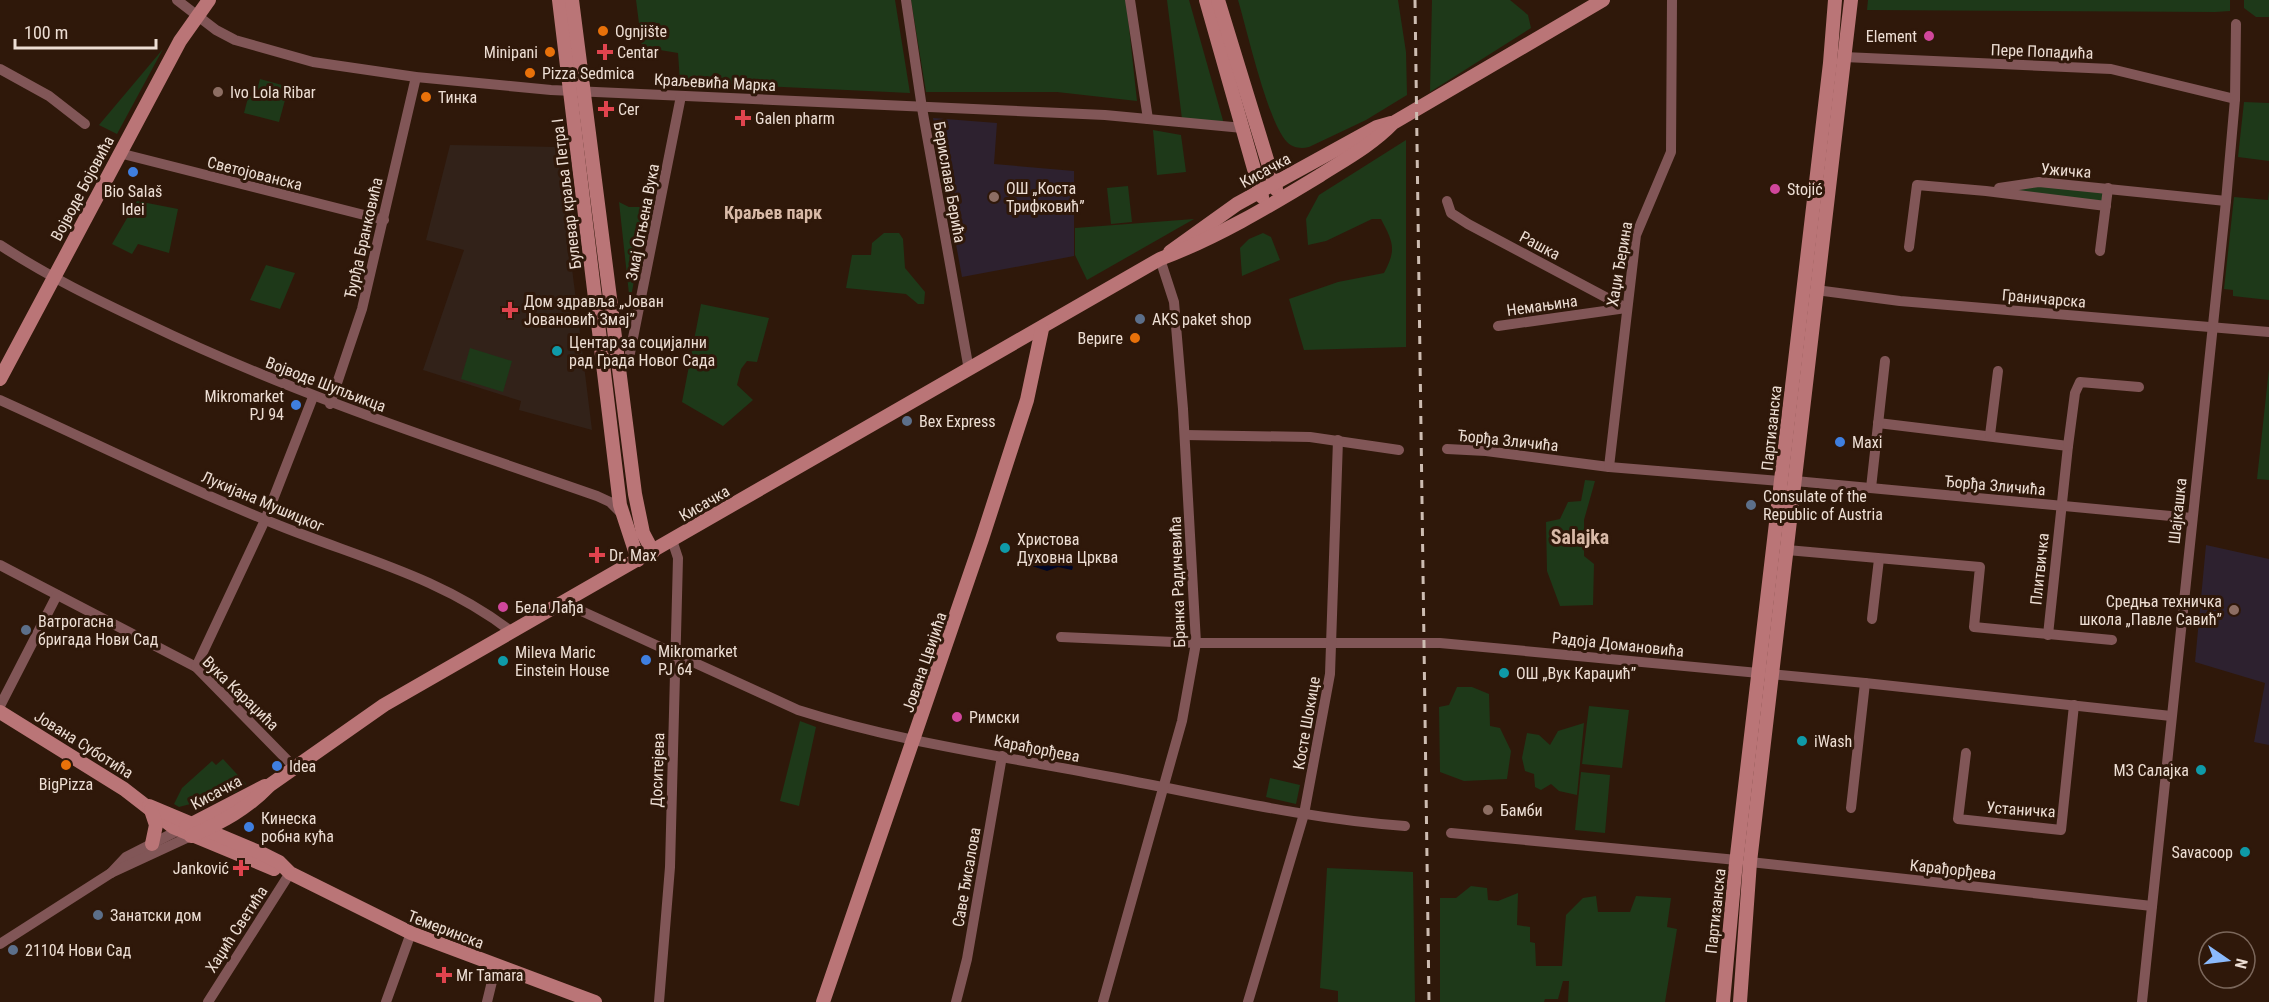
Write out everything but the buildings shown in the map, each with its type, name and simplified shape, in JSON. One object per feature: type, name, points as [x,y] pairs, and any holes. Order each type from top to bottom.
[{"type":"street","name":"Краљевића Марка","points":[[177,0],[235,40],[313,62],[416,77],[577,91],[1148,119],[1243,128]]},
{"type":"street","name":"Војводе Бојовића","points":[[0,379],[119,153],[197,15],[208,0]]},
{"type":"street","name":"Булевар краља Петра I","points":[[559,0],[577,91],[635,494],[643,532],[653,552]]},
{"type":"street","name":"Булевар краља Петра I","points":[[572,0],[577,91],[617,479],[622,514],[638,560]]},
{"type":"street","name":"Берислава Берића","points":[[906,0],[922,108],[969,370]]},
{"type":"street","points":[[1131,0],[1148,119]]},
{"type":"street","points":[[1206,0],[1265,207]]},
{"type":"street","points":[[1218,0],[1279,200]]},
{"type":"street","name":"Кисачка","points":[[1160,259],[1190,248],[1279,200],[1362,148],[1393,123],[1603,0]]},
{"type":"street","name":"Хаџи Ђерина","points":[[1610,466],[1626,308],[1640,222],[1671,152],[1672,0]]},
{"type":"street","name":"Партизанска","points":[[1723,1002],[1744,861],[1788,481],[1835,0]]},
{"type":"street","name":"Партизанска","points":[[1766,674],[1787,550],[1788,481],[1816,290],[1851,0]]},
{"type":"street","name":"Шајкашка","points":[[2142,1002],[2226,201],[2235,99],[2236,24]]},
{"type":"street","name":"Пере Попадића","points":[[1844,57],[2111,69],[2235,99]]},
{"type":"street","points":[[0,69],[49,96],[86,124]]},
{"type":"street","name":"Ђурђа Бранковића","points":[[330,404],[362,309],[416,77]]},
{"type":"street","name":"Змај Огњена Вука","points":[[630,353],[681,96]]},
{"type":"street","name":"Кисачка","points":[[205,830],[234,817],[270,785],[384,705],[1042,329],[1160,259],[1204,225],[1274,183],[1377,126],[1393,123]]},
{"type":"street","name":"Светојованска","points":[[119,153],[384,220]]},
{"type":"street","name":"Ужичка","points":[[1986,190],[2039,182],[2226,201]]},
{"type":"street","name":"Ужичка","points":[[1909,247],[1917,185],[1986,190],[2106,206]]},
{"type":"street","name":"Ужичка","points":[[2100,251],[2108,188]]},
{"type":"street","name":"Рашка","points":[[1447,201],[1451,213],[1468,224],[1626,308]]},
{"type":"street","name":"Војводе Шупљикца","points":[[0,245],[53,278],[184,342],[330,404],[597,496],[610,502],[622,514]]},
{"type":"street","name":"Бранка Радичевића","points":[[1103,1002],[1182,721],[1196,643],[1185,435],[1173,302],[1160,259]]},
{"type":"street","name":"Граничарска","points":[[1816,290],[1900,301],[2269,332]]},
{"type":"street","name":"Немањина","points":[[1498,326],[1626,308]]},
{"type":"street","name":"Јована Цвијића","points":[[823,1002],[915,740],[1025,407],[1042,329]]},
{"type":"street","points":[[1871,488],[1885,361]]},
{"type":"street","points":[[1990,435],[1998,371]]},
{"type":"street","name":"Плитвичка","points":[[2048,634],[2075,393],[2080,382],[2139,387]]},
{"type":"street","points":[[196,667],[265,520],[313,397]]},
{"type":"street","name":"Лукијана Мушицког","points":[[0,400],[265,520],[435,584],[512,632]]},
{"type":"street","points":[[1878,423],[2068,446]]},
{"type":"street","points":[[1185,435],[1338,440],[1399,450]]},
{"type":"street","name":"Косте Шокице","points":[[1248,1002],[1304,814],[1330,675],[1338,440]]},
{"type":"street","name":"Ђорђа Зличића","points":[[1447,449],[1486,451],[1610,466],[2192,518]]},
{"type":"street","points":[[597,496],[610,492],[617,479]]},
{"type":"street","name":"Доситејева","points":[[659,1002],[670,867],[676,655],[678,558],[672,540]]},
{"type":"street","points":[[1787,550],[1980,567],[1974,627],[2112,640]]},
{"type":"street","points":[[1872,619],[1879,559]]},
{"type":"street","name":"Вука Караџића","points":[[0,565],[196,667],[295,768]]},
{"type":"street","points":[[0,706],[57,595]]},
{"type":"street","name":"Карађорђева","points":[[577,609],[798,710],[915,740],[1304,814],[1405,826]]},
{"type":"street","name":"Радоја Домановића","points":[[1061,637],[1196,643],[1332,641],[1440,643],[1865,683],[2171,716]]},
{"type":"street","points":[[1851,808],[1865,683]]},
{"type":"street","name":"Устаничка","points":[[1966,753],[1958,819],[2061,830],[2074,705]]},
{"type":"street","name":"Јована Суботића","points":[[0,712],[64,749],[187,830]]},
{"type":"street","name":"Саве Ђисалова","points":[[956,1002],[967,958],[1002,756]]},
{"type":"street","name":"Кисачка","points":[[187,830],[256,789],[270,785]]},
{"type":"street","points":[[149,806],[156,825],[152,844]]},
{"type":"street","points":[[234,817],[230,829],[236,842]]},
{"type":"street","points":[[111,873],[126,857],[187,830]]},
{"type":"street","points":[[0,944],[111,873],[187,830]]},
{"type":"street","name":"Темеринска","points":[[187,830],[205,830],[236,842],[279,862],[290,873]]},
{"type":"street","name":"Темеринска","points":[[187,830],[278,871],[290,873],[411,933],[595,1002]]},
{"type":"street","name":"Карађорђева","points":[[1451,833],[1744,861],[2152,906]]},
{"type":"street","name":"Партизанска","points":[[1740,1002],[1744,861]]},
{"type":"street","name":"Хаџић Светића","points":[[208,1002],[290,873]]},
{"type":"street","points":[[386,1002],[411,933]]},
{"type":"street","points":[[487,1002],[496,965]]},
{"type":"shaded area","points":[[933,118],[997,123],[994,164],[1074,171],[1074,256],[962,277]]},
{"type":"shaded area","name":"Дом здравља „Јован Јовановић Змај”","points":[[450,145],[557,147],[592,430],[519,410],[521,401],[423,370],[464,250],[426,240]]},
{"type":"shaded area","name":"Средња техничка школа „Павле Савић”","points":[[2206,545],[2269,559],[2269,745],[2254,742],[2265,683],[2195,662]]},
{"type":"green space","points":[[636,0],[895,0],[910,93],[680,82],[678,53],[642,47]]},
{"type":"green space","points":[[911,0],[1126,0],[1137,101],[1057,92],[926,92]]},
{"type":"green space","points":[[1167,0],[1189,0],[1224,124],[1182,119]]},
{"type":"green space","points":[[1238,0],[1398,0],[1406,52],[1407,95],[1366,120],[1309,147],[1292,146],[1280,132],[1273,116]]},
{"type":"green space","points":[[1432,0],[1510,0],[1528,15],[1531,28],[1430,92]]},
{"type":"green space","points":[[1868,0],[2230,0],[2230,11],[1867,10]]},
{"type":"green space","points":[[2244,0],[2269,0],[2269,17],[2256,17],[2244,8]]},
{"type":"green space","points":[[163,49],[117,134],[99,125]]},
{"type":"green space","points":[[260,79],[282,85],[279,96],[257,90]]},
{"type":"green space","points":[[250,90],[285,100],[279,122],[244,113]]},
{"type":"green space","points":[[2244,102],[2269,103],[2269,161],[2238,157]]},
{"type":"green space","points":[[1153,130],[1181,135],[1186,172],[1157,175]]},
{"type":"green space","points":[[1406,140],[1406,347],[1304,350],[1289,299],[1338,282],[1384,273],[1392,251],[1391,240],[1381,219],[1372,219],[1326,241],[1308,245],[1306,219],[1319,195]]},
{"type":"green space","points":[[2039,184],[2104,191],[2103,203],[2002,190]]},
{"type":"green space","points":[[1128,186],[1132,222],[1111,224],[1107,188]]},
{"type":"green space","points":[[2269,191],[2269,300],[2233,296],[2233,290],[2224,289],[2234,197],[2268,200]]},
{"type":"green space","points":[[137,201],[178,209],[169,253],[138,244],[132,254],[112,244]]},
{"type":"green space","points":[[619,202],[629,207],[641,207],[646,213],[630,303]]},
{"type":"green space","points":[[1194,219],[1087,280],[1075,255],[1075,228]]},
{"type":"green space","points":[[884,233],[899,233],[903,239],[905,268],[925,292],[924,304],[918,304],[906,294],[846,288],[852,255],[871,255],[872,243]]},
{"type":"green space","points":[[1263,233],[1271,237],[1280,260],[1242,276],[1240,248],[1249,239]]},
{"type":"green space","points":[[266,265],[295,273],[280,309],[250,300]]},
{"type":"green space","points":[[701,304],[769,318],[757,362],[747,361],[741,369],[737,385],[753,400],[723,426],[682,402]]},
{"type":"green space","points":[[470,348],[512,361],[503,392],[461,379]]},
{"type":"green space","points":[[2269,369],[2269,480],[2257,479]]},
{"type":"green space","points":[[1585,480],[1595,481],[1584,520],[1584,556],[1594,564],[1593,605],[1560,606],[1547,571],[1546,522],[1560,519],[1568,502],[1581,501]]},
{"type":"green space","points":[[1457,687],[1472,687],[1489,694],[1490,726],[1500,728],[1511,751],[1507,779],[1464,781],[1440,772],[1439,707],[1449,705]]},
{"type":"green space","points":[[1589,706],[1629,710],[1622,768],[1582,764]]},
{"type":"green space","points":[[800,721],[816,727],[799,806],[780,801]]},
{"type":"green space","points":[[1584,723],[1577,795],[1559,791],[1551,784],[1541,790],[1535,787],[1534,774],[1525,771],[1522,758],[1527,733],[1539,735],[1550,745],[1558,731]]},
{"type":"green space","points":[[223,759],[246,784],[236,792],[179,807],[174,804],[182,788],[212,761],[216,765]]},
{"type":"green space","points":[[1581,772],[1610,775],[1605,833],[1575,830]]},
{"type":"green space","points":[[1270,778],[1300,785],[1296,804],[1266,797]]},
{"type":"green space","points":[[1327,868],[1413,872],[1415,1002],[1338,1002],[1338,991],[1320,988]]},
{"type":"green space","points":[[1471,886],[1487,888],[1488,900],[1498,901],[1518,893],[1517,925],[1530,927],[1530,942],[1535,943],[1536,966],[1562,966],[1566,915],[1583,898],[1596,896],[1598,912],[1630,912],[1636,896],[1671,898],[1667,927],[1677,929],[1665,1002],[1568,1002],[1569,981],[1563,981],[1558,999],[1545,999],[1544,1002],[1440,1002],[1440,898],[1456,898]]},
{"type":"water","points":[[1069,561],[1073,567],[1072,570],[1058,567],[1047,571],[1032,566],[1038,562]]},
{"type":"railway","points":[[1415,0],[1429,1002]]},
{"type":"place","name":"Ognjište","points":[[603,31]]},
{"type":"place","name":"Element","points":[[1929,36]]},
{"type":"place","name":"Minipani","points":[[550,52]]},
{"type":"place","name":"Centar","points":[[605,52]]},
{"type":"place","name":"Pizza Sedmica","points":[[530,73]]},
{"type":"place","name":"Ivo Lola Ribar","points":[[218,92]]},
{"type":"place","name":"Тинка","points":[[426,97]]},
{"type":"place","name":"Cer","points":[[606,109]]},
{"type":"place","name":"Galen pharm","points":[[743,118]]},
{"type":"place","name":"Bio Salaš Idei","points":[[133,172]]},
{"type":"place","name":"Stojić","points":[[1775,189]]},
{"type":"place","name":"ОШ „Коста Трифковић”","points":[[994,197]]},
{"type":"place","name":"Дом здравља „Јован Јовановић Змај”","points":[[510,310]]},
{"type":"place","name":"AKS paket shop","points":[[1140,319]]},
{"type":"place","name":"Вериге","points":[[1135,338]]},
{"type":"place","name":"Центар за социјални рад Града Новог Сада","points":[[557,351]]},
{"type":"place","name":"Mikromarket PJ 94","points":[[296,405]]},
{"type":"place","name":"Bex Express","points":[[907,421]]},
{"type":"place","name":"Maxi","points":[[1840,442]]},
{"type":"place","name":"Consulate of the Republic of Austria","points":[[1751,505]]},
{"type":"place","name":"Христова Духовна Црква","points":[[1005,548]]},
{"type":"place","name":"Dr. Max","points":[[597,555]]},
{"type":"place","name":"Бела Лађа","points":[[503,607]]},
{"type":"place","name":"Средња техничка школа „Павле Савић”","points":[[2234,610]]},
{"type":"place","name":"Ватрогасна бригада Нови Сад","points":[[26,630]]},
{"type":"place","name":"Mikromarket PJ 64","points":[[646,660]]},
{"type":"place","name":"Mileva Maric Einstein House","points":[[503,661]]},
{"type":"place","name":"ОШ „Вук Караџић”","points":[[1504,673]]},
{"type":"place","name":"Римски","points":[[957,717]]},
{"type":"place","name":"iWash","points":[[1802,741]]},
{"type":"place","name":"BigPizza","points":[[66,765]]},
{"type":"place","name":"Idea","points":[[277,766]]},
{"type":"place","name":"МЗ Салајка","points":[[2201,770]]},
{"type":"place","name":"Бамби","points":[[1488,810]]},
{"type":"place","name":"Кинеска робна кућа","points":[[249,827]]},
{"type":"place","name":"Savacoop","points":[[2245,852]]},
{"type":"place","name":"Janković","points":[[241,868]]},
{"type":"place","name":"Занатски дом","points":[[98,915]]},
{"type":"place","name":"21104 Нови Сад","points":[[13,950]]},
{"type":"place","name":"Mr Tamara","points":[[444,975]]},
{"type":"district","name":"Краљев парк","points":[[773,213]]},
{"type":"district","name":"Salajka","points":[[1580,537]]}]
